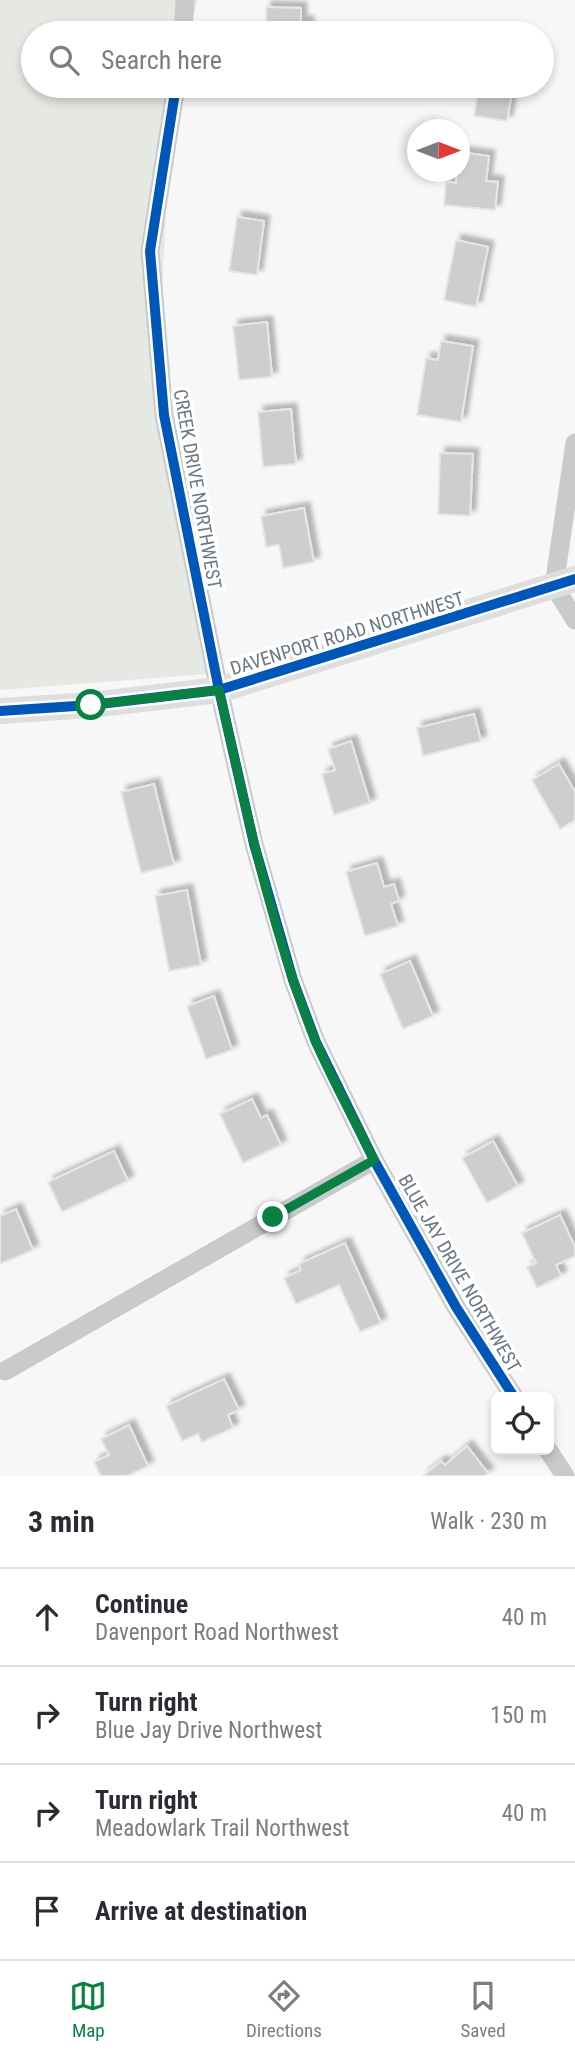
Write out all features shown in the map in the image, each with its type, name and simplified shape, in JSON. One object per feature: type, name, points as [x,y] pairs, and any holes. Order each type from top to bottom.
[{"type":"street","points":[[184,21],[185,0]]},
{"type":"street","name":"CREEK DRIVE NORTHWEST","points":[[174,98],[150,251],[164,415],[219,690]]},
{"type":"street","points":[[575,443],[564,583],[575,620]]},
{"type":"street","name":"DAVENPORT ROAD NORTHWEST","points":[[0,711],[91,705],[219,690],[564,583]]},
{"type":"street","name":"BLUE JAY DRIVE NORTHWEST","points":[[219,690],[254,844],[293,980],[316,1042],[374,1160],[456,1307],[511,1392]]},
{"type":"street","points":[[5,1371],[374,1160]]},
{"type":"street","points":[[551,1455],[565,1476]]},
{"type":"shaded area","points":[[0,0],[198,0],[192,21],[21,21],[21,98],[171,98],[160,337],[208,674],[0,690]]},
{"type":"building","points":[[266,7],[301,8],[301,21],[266,21]]},
{"type":"building","points":[[477,98],[511,98],[507,121],[474,116]]},
{"type":"building","points":[[470,153],[489,156],[486,181],[498,182],[495,210],[444,205],[446,182],[470,182]]},
{"type":"building","points":[[237,217],[264,221],[257,275],[229,271]]},
{"type":"building","points":[[456,240],[488,247],[476,307],[444,300]]},
{"type":"building","points":[[267,322],[272,377],[239,380],[233,326]]},
{"type":"building","points":[[441,341],[473,346],[461,422],[417,415],[426,358],[438,360]]},
{"type":"building","points":[[291,409],[296,464],[263,467],[258,412]]},
{"type":"building","points":[[440,453],[473,454],[470,516],[438,514]]},
{"type":"building","points":[[304,508],[314,562],[283,568],[279,545],[266,547],[261,516]]},
{"type":"building","points":[[474,714],[481,741],[423,756],[417,728]]},
{"type":"building","points":[[351,741],[370,803],[334,815],[322,774],[335,770],[328,749]]},
{"type":"building","points":[[559,764],[575,792],[575,820],[560,829],[532,780]]},
{"type":"building","points":[[154,784],[174,865],[141,873],[121,792]]},
{"type":"building","points":[[377,863],[384,887],[394,884],[399,901],[391,904],[398,926],[365,936],[346,872]]},
{"type":"building","points":[[187,890],[201,965],[169,971],[155,896]]},
{"type":"building","points":[[410,961],[433,1016],[403,1029],[380,974]]},
{"type":"building","points":[[214,996],[232,1050],[206,1059],[187,1006]]},
{"type":"building","points":[[252,1099],[261,1118],[267,1115],[281,1145],[243,1163],[220,1114]]},
{"type":"building","points":[[493,1141],[518,1186],[487,1203],[462,1158]]},
{"type":"building","points":[[114,1151],[128,1181],[62,1212],[48,1182]]},
{"type":"building","points":[[16,1209],[33,1250],[0,1264],[0,1216]]},
{"type":"building","points":[[560,1215],[575,1247],[575,1256],[556,1265],[561,1276],[537,1288],[527,1267],[536,1263],[522,1233]]},
{"type":"building","points":[[345,1243],[381,1323],[360,1332],[339,1285],[296,1304],[284,1278],[301,1270],[299,1264]]},
{"type":"building","points":[[224,1379],[239,1410],[228,1415],[233,1428],[202,1442],[198,1434],[182,1441],[166,1406]]},
{"type":"building","points":[[129,1425],[148,1466],[127,1476],[101,1476],[94,1462],[109,1455],[101,1439]]},
{"type":"building","points":[[467,1446],[488,1473],[484,1476],[423,1476],[441,1461],[445,1465]]},
{"type":"cycle path","points":[[174,98],[150,251],[164,415],[219,690],[254,844],[293,980],[316,1042],[374,1160],[456,1307],[511,1392]]},
{"type":"cycle path","points":[[0,711],[91,705],[219,690],[575,579]]},
{"type":"route","points":[[91,705],[219,690],[254,844],[293,980],[316,1042],[374,1160],[273,1217]]}]
